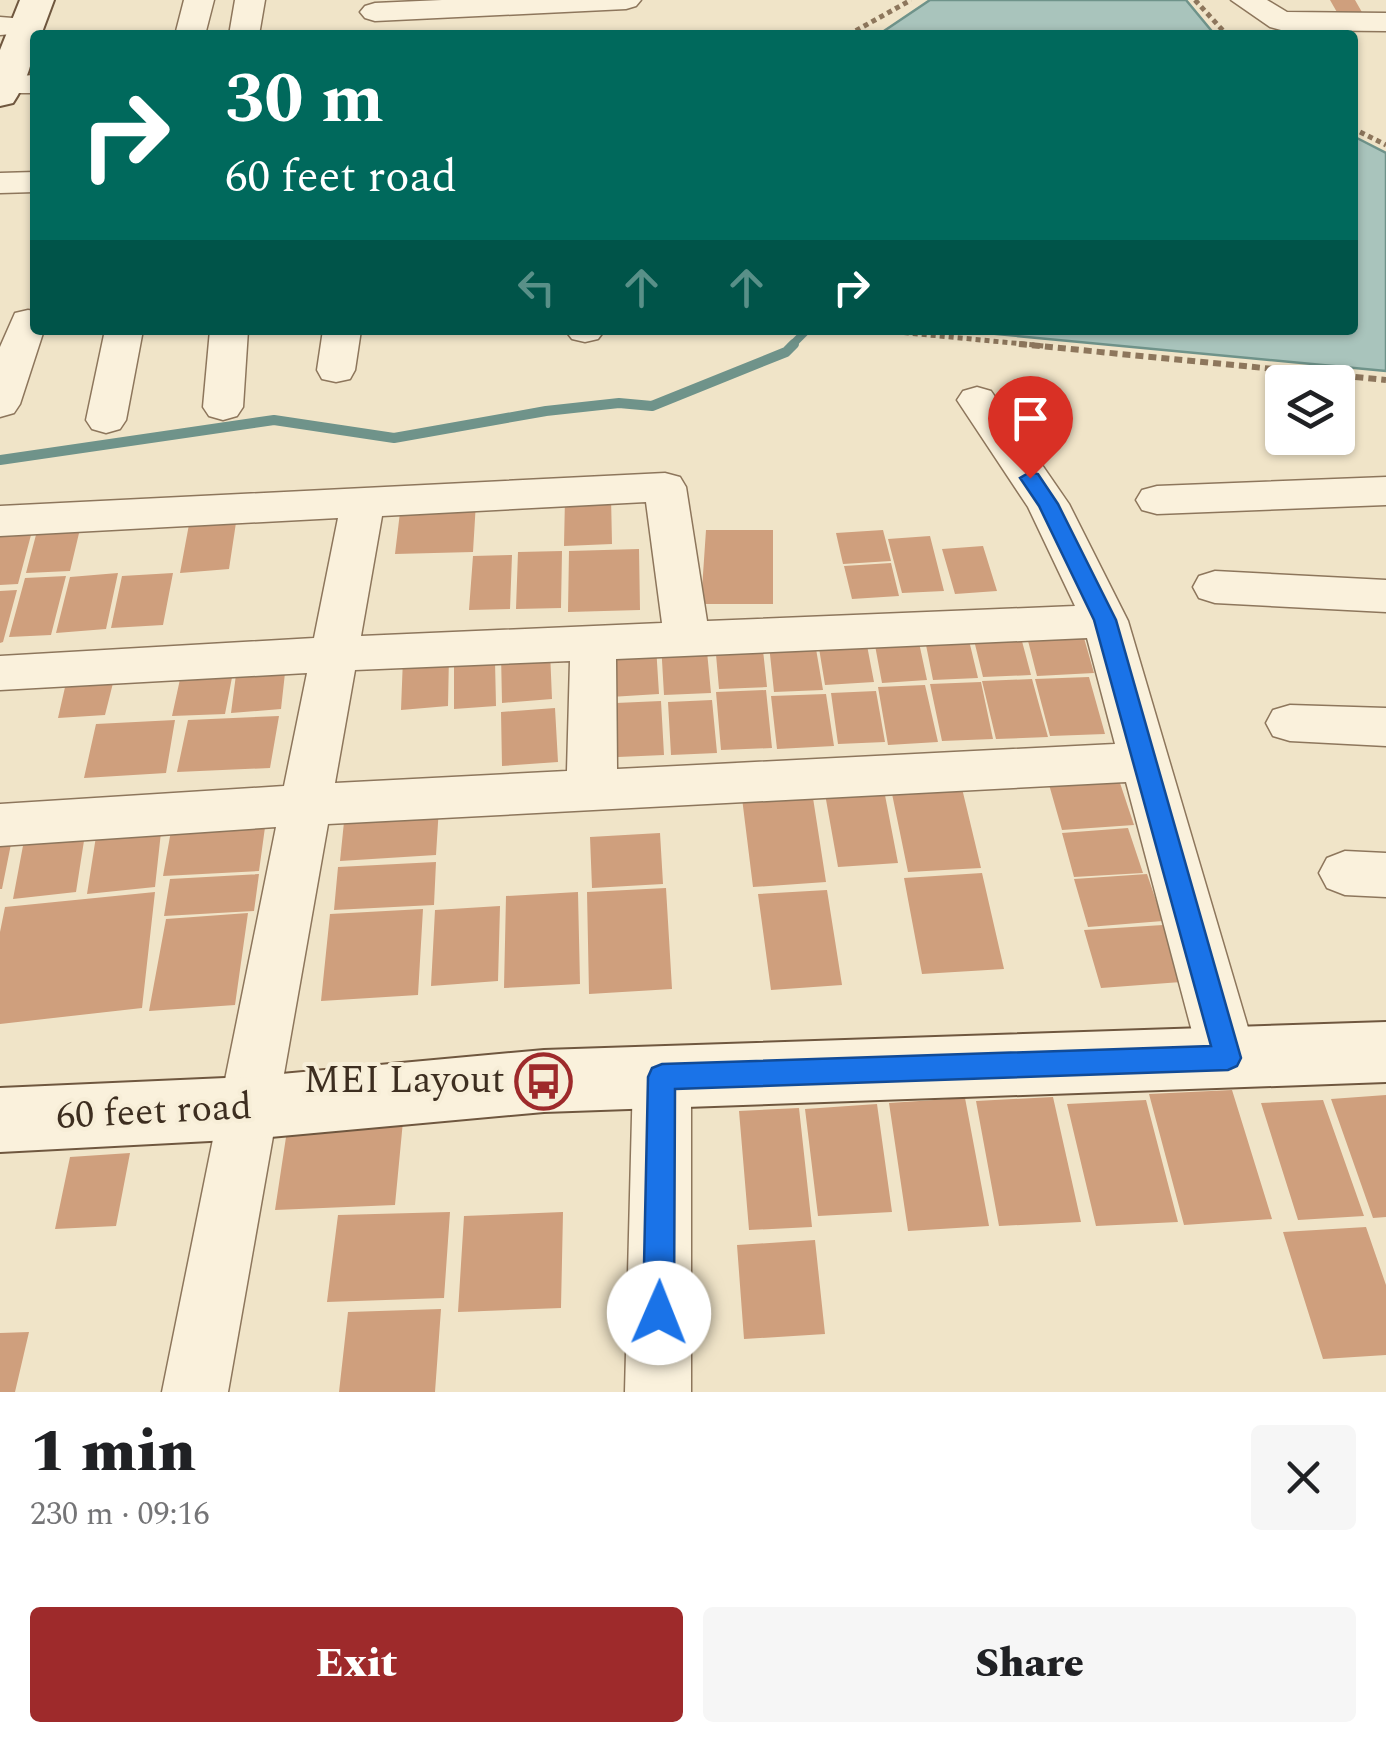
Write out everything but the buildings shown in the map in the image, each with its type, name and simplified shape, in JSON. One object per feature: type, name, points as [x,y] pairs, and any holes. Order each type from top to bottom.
[{"type":"street","points":[[191,30],[199,0]]},
{"type":"street","points":[[245,30],[250,0]]},
{"type":"street","points":[[375,16],[626,0]]},
{"type":"street","points":[[1246,0],[1280,20],[1386,22]]},
{"type":"street","points":[[13,88],[24,30]]},
{"type":"street","points":[[0,183],[30,182]]},
{"type":"street","points":[[0,404],[21,322]]},
{"type":"street","points":[[106,420],[123,335]]},
{"type":"street","points":[[223,408],[229,335]]},
{"type":"street","points":[[336,370],[341,335]]},
{"type":"street","points":[[976,400],[1048,504],[1105,620],[1228,1058]]},
{"type":"street","points":[[0,521],[665,488],[686,639]]},
{"type":"street","points":[[1157,500],[1386,492]]},
{"type":"street","points":[[195,1392],[363,501]]},
{"type":"street","points":[[1215,587],[1386,596]]},
{"type":"street","points":[[0,672],[1105,620]]},
{"type":"street","points":[[592,792],[593,642]]},
{"type":"street","points":[[1290,723],[1386,727]]},
{"type":"street","points":[[0,825],[307,802],[592,792],[1144,762]]},
{"type":"street","name":"60 feet road","points":[[0,1120],[248,1108],[544,1081],[1386,1052]]},
{"type":"street","points":[[658,1392],[662,1077]]},
{"type":"path","points":[[857,30],[911,0]]},
{"type":"path","points":[[1195,0],[1222,30]]},
{"type":"path","points":[[1358,131],[1386,144]]},
{"type":"path","points":[[928,335],[1386,380]]},
{"type":"water","points":[[930,0],[1186,0],[1211,30],[885,30]]},
{"type":"water","points":[[1358,139],[1386,153],[1386,371],[1355,368],[1355,365],[1007,335],[1358,335]]},
{"type":"waterway","points":[[791,346],[802,335]]},
{"type":"waterway","points":[[0,460],[274,420],[394,438],[546,411],[619,403],[652,406],[786,352],[794,344]]},
{"type":"place","name":"MEI Layout","points":[[544,1081]]},
{"type":"route","points":[[659,1313],[662,1077],[1228,1058],[1105,620],[1048,504],[1030,478]]}]
